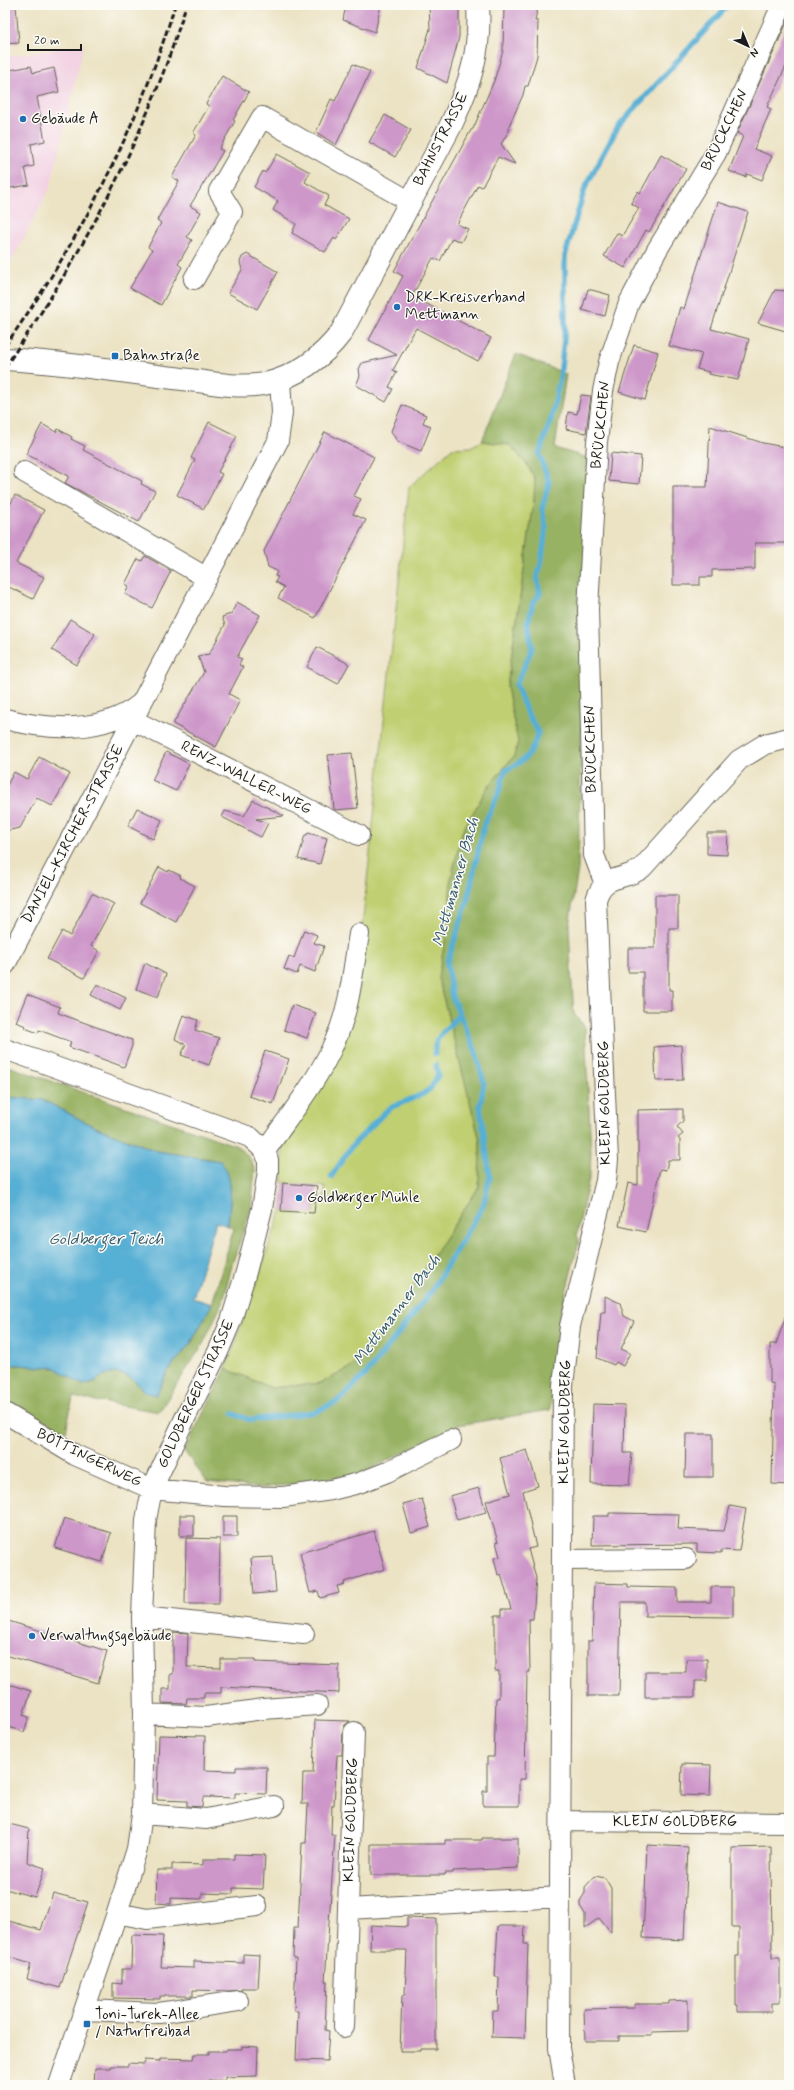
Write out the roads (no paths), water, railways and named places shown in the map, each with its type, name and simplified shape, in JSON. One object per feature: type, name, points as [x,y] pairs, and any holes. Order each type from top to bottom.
[{"type":"street","name":"BAHNSTRASSE","points":[[5,359],[42,361],[208,382],[250,385],[280,379],[304,368],[331,347],[341,333],[409,201],[451,125],[466,93],[474,62],[480,30],[478,5]]},
{"type":"street","name":"BRÜCKCHEN","points":[[605,884],[594,855],[588,609],[597,442],[603,391],[613,347],[629,303],[657,250],[716,153],[782,5]]},
{"type":"street","name":"BAHNSTRASSE","points":[[194,279],[232,212],[219,191],[262,117],[409,201]]},
{"type":"street","points":[[5,719],[34,726],[66,727],[92,724],[137,712],[278,441],[282,413],[280,379]]},
{"type":"street","points":[[24,472],[207,578]]},
{"type":"street","name":"RENZ-WALLER-WEG","points":[[137,712],[359,835]]},
{"type":"street","name":"DANIEL-KIRCHER-STRASSE","points":[[5,965],[137,712]]},
{"type":"street","points":[[605,884],[610,880],[633,873],[642,868],[740,760],[765,744],[789,738]]},
{"type":"street","name":"KLEIN GOLDBERG","points":[[565,2085],[559,2048],[563,1385],[566,1347],[606,1181],[608,1159],[604,1026],[596,913],[597,896],[605,884]]},
{"type":"street","points":[[5,1049],[243,1135],[255,1141],[265,1151],[318,1074],[335,1041],[344,1017],[359,934]]},
{"type":"street","name":"GOLDBERGER STRASSE","points":[[59,2085],[137,1849],[142,1814],[144,1714],[142,1617],[146,1520],[152,1489],[186,1416],[216,1357],[231,1321],[246,1272],[264,1202],[268,1171],[268,1160],[265,1151]]},
{"type":"street","name":"BÖTTINGERWEG","points":[[5,1414],[75,1454],[152,1489]]},
{"type":"street","points":[[152,1489],[257,1497],[283,1497],[331,1490],[359,1483],[387,1472],[451,1440]]},
{"type":"street","points":[[563,1560],[686,1559]]},
{"type":"street","points":[[142,1617],[304,1634]]},
{"type":"street","points":[[144,1714],[206,1717],[264,1709],[318,1705]]},
{"type":"street","name":"KLEIN GOLDBERG","points":[[344,2027],[354,1732]]},
{"type":"street","points":[[142,1814],[206,1819],[274,1806]]},
{"type":"street","name":"KLEIN GOLDBERG","points":[[561,1821],[789,1823]]},
{"type":"street","points":[[348,1909],[560,1897]]},
{"type":"street","points":[[117,1913],[147,1919],[257,1906]]},
{"type":"street","points":[[85,2010],[160,2013],[238,2001]]},
{"type":"water","name":"Goldberger Teich","points":[[5,1097],[43,1100],[95,1127],[157,1151],[220,1161],[225,1168],[230,1183],[228,1226],[216,1222],[193,1298],[212,1304],[191,1343],[168,1371],[156,1395],[145,1392],[133,1379],[117,1373],[104,1375],[94,1382],[83,1385],[55,1368],[5,1364]]},
{"type":"waterway","name":"Mettmanner Bach","points":[[233,1414],[251,1420],[315,1412],[338,1401],[367,1373],[431,1292],[483,1206],[490,1177],[480,1106],[484,1083],[476,1052],[452,997],[447,963],[467,902],[484,825],[499,792],[505,771],[518,764],[527,756],[536,740],[538,732],[527,713],[516,685],[532,649],[528,622],[533,603],[540,594],[537,576],[541,565],[546,527],[542,509],[549,482],[539,454],[551,419],[560,378],[565,328],[565,256],[585,188],[618,127],[728,5]]},
{"type":"waterway","points":[[435,1054],[436,1042],[459,1014]]},
{"type":"waterway","points":[[331,1177],[351,1147],[385,1112],[392,1107],[423,1094],[431,1088],[438,1075],[436,1065]]},
{"type":"railway","points":[[5,346],[58,266],[104,183],[143,96],[175,5]]},
{"type":"railway","points":[[5,367],[60,282],[110,193],[132,148],[152,101],[170,54],[186,5]]},
{"type":"place","name":"Gebäude A","points":[[23,119]]},
{"type":"place","name":"DRK-Kreisverband Mettmann","points":[[397,307]]},
{"type":"place","name":"Bahnstraße","points":[[115,356]]},
{"type":"place","name":"Goldberger Mühle","points":[[299,1198]]},
{"type":"place","name":"Verwaltungsgebäude","points":[[32,1636]]},
{"type":"place","name":"Toni-Turek-Allee / Naturfreibad","points":[[87,2024]]}]
